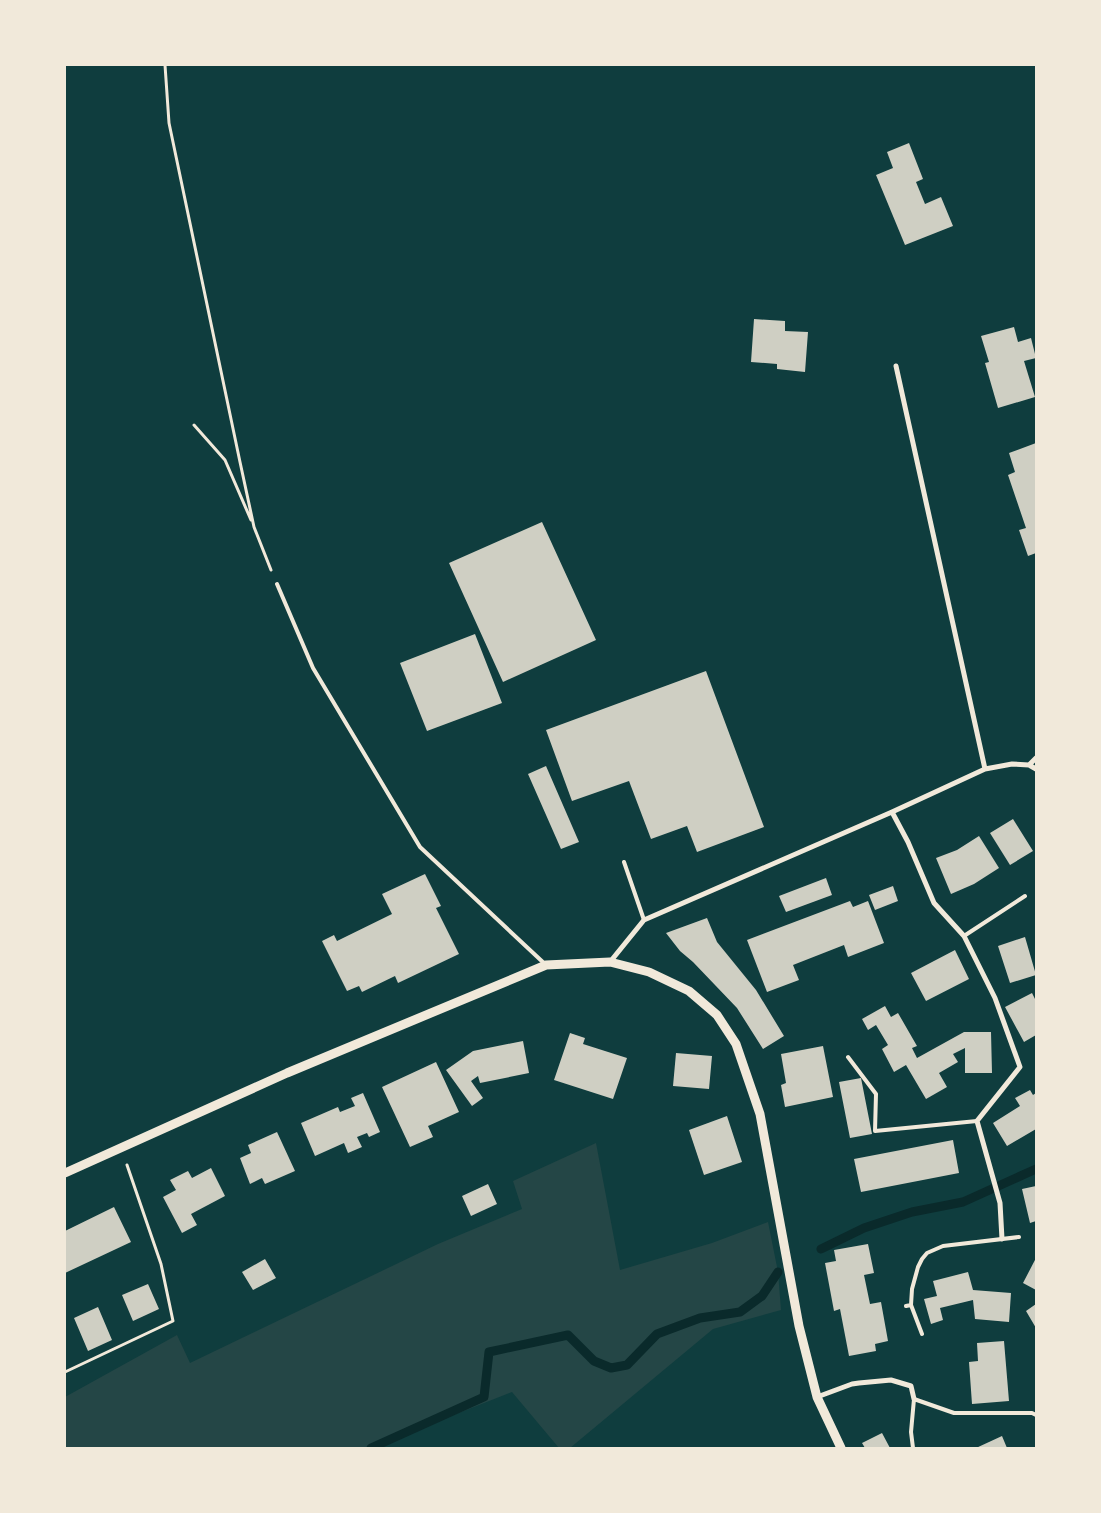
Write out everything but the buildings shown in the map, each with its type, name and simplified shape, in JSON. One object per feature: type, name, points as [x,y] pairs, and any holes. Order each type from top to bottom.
[{"type":"street","points":[[896,366],[985,769]]},
{"type":"street","points":[[1029,765],[1036,758]]},
{"type":"street","points":[[610,962],[644,920],[892,812],[985,769],[1012,764],[1029,765],[1036,769]]},
{"type":"street","points":[[892,812],[908,842],[934,904],[964,936],[996,998],[1020,1067],[977,1121],[1000,1203],[1002,1240]]},
{"type":"street","points":[[65,1173],[287,1073],[546,965],[610,962],[649,972],[689,991],[718,1015],[736,1044],[760,1114],[799,1326],[818,1397],[841,1448]]},
{"type":"street","points":[[818,1397],[852,1384],[891,1380],[911,1386],[914,1399]]},
{"type":"lane","points":[[277,584],[313,668],[420,847],[546,965]]},
{"type":"lane","points":[[624,862],[644,920]]},
{"type":"lane","points":[[964,936],[1025,896]]},
{"type":"lane","points":[[848,1057],[876,1094],[875,1131],[977,1121]]},
{"type":"lane","points":[[922,1334],[908,1306],[918,1267],[927,1253],[942,1246],[1019,1237]]},
{"type":"lane","points":[[913,1448],[911,1432],[914,1399],[954,1413],[1032,1413],[1036,1415]]},
{"type":"path","points":[[164,65],[169,123],[254,527]]},
{"type":"path","points":[[194,426],[225,460],[277,584]]},
{"type":"path","points":[[65,1372],[173,1321],[161,1264],[121,1148]]},
{"type":"shaded area","points":[[596,1143],[620,1270],[712,1243],[768,1222],[778,1272],[781,1310],[713,1329],[570,1448],[559,1448],[512,1392],[370,1448],[65,1448],[65,1397],[177,1335],[190,1363],[438,1244],[522,1209],[513,1181]]},
{"type":"waterway","points":[[821,1249],[864,1228],[912,1212],[963,1202],[1036,1169]]},
{"type":"waterway","points":[[371,1448],[484,1397],[489,1352],[568,1335],[594,1361],[611,1368],[627,1365],[657,1334],[700,1318],[740,1312],[762,1296],[778,1272]]}]
